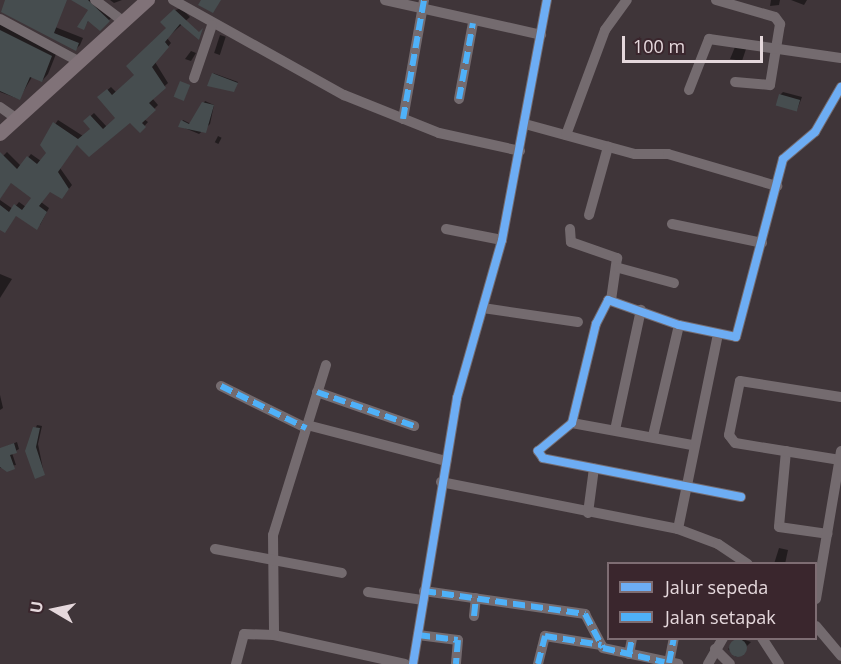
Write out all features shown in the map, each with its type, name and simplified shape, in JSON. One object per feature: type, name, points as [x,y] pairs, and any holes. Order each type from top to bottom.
[{"type":"main road","points":[[0,134],[148,0]]},
{"type":"street","points":[[95,0],[124,22]]},
{"type":"street","points":[[173,0],[212,25],[344,95],[404,119],[520,151]]},
{"type":"street","points":[[385,0],[423,4],[473,23],[542,35]]},
{"type":"street","points":[[413,664],[441,482],[483,308],[502,240],[547,0]]},
{"type":"street","points":[[566,135],[605,30],[627,0]]},
{"type":"street","points":[[716,0],[778,18],[779,51],[770,85],[735,82]]},
{"type":"street","points":[[404,119],[423,4]]},
{"type":"street","points":[[0,19],[80,62]]},
{"type":"street","points":[[459,99],[473,23]]},
{"type":"street","points":[[195,78],[212,25]]},
{"type":"street","points":[[689,90],[709,39],[779,51],[841,58]]},
{"type":"street","points":[[611,300],[679,325],[718,334],[738,334],[783,159],[821,124],[841,87]]},
{"type":"street","points":[[0,107],[17,119]]},
{"type":"street","points":[[525,124],[608,147],[668,154],[777,186]]},
{"type":"street","points":[[589,215],[608,147]]},
{"type":"street","points":[[672,224],[762,243]]},
{"type":"street","points":[[446,229],[502,240]]},
{"type":"street","points":[[570,229],[569,241],[612,254],[619,268],[611,300],[596,324],[572,423],[537,454],[594,468],[741,497]]},
{"type":"street","points":[[619,268],[674,283]]},
{"type":"street","points":[[483,308],[578,322]]},
{"type":"street","points":[[615,430],[641,310]]},
{"type":"street","points":[[653,436],[679,325]]},
{"type":"street","points":[[678,530],[692,445],[718,334]]},
{"type":"street","points":[[274,635],[273,535],[326,364]]},
{"type":"street","points":[[817,587],[840,455],[786,451],[730,441],[740,381],[841,398]]},
{"type":"street","points":[[221,386],[306,426],[446,460]]},
{"type":"street","points":[[317,392],[414,426]]},
{"type":"street","points":[[572,423],[653,436],[692,445]]},
{"type":"street","points":[[786,451],[778,527],[828,534]]},
{"type":"street","points":[[588,513],[594,468]]},
{"type":"street","points":[[441,482],[678,530],[742,561]]},
{"type":"street","points":[[215,549],[342,573]]},
{"type":"street","points":[[368,592],[476,598],[587,614],[601,645]]},
{"type":"street","points":[[474,616],[476,598]]},
{"type":"street","points":[[817,627],[841,656]]},
{"type":"street","points":[[236,664],[244,634],[274,635],[357,660],[405,664]]},
{"type":"street","points":[[418,635],[458,640],[456,664]]},
{"type":"street","points":[[538,664],[545,636],[601,645],[669,663],[674,640]]},
{"type":"street","points":[[629,654],[632,640]]},
{"type":"street","points":[[708,664],[722,640]]},
{"type":"street","points":[[763,640],[778,664]]},
{"type":"street","points":[[715,649],[730,664]]},
{"type":"building","points":[[5,0],[67,0],[54,33],[79,43],[76,51],[1,12]]},
{"type":"building","points":[[71,0],[88,0],[110,21],[100,31],[88,21],[84,30],[77,27],[88,10]]},
{"type":"building","points":[[201,0],[221,0],[213,13],[198,5]]},
{"type":"building","points":[[174,9],[199,32],[203,28],[199,40],[180,24],[165,42],[169,47],[152,67],[166,88],[149,103],[156,110],[142,123],[146,127],[140,133],[130,123],[89,157],[77,145],[58,172],[69,189],[62,199],[50,192],[39,206],[47,212],[37,230],[16,216],[5,233],[0,230],[0,205],[9,212],[14,204],[22,210],[31,198],[11,183],[0,199],[0,152],[17,169],[27,156],[37,164],[46,153],[40,145],[53,122],[78,139],[90,129],[83,121],[90,115],[103,129],[115,118],[97,97],[107,89],[112,95],[134,75],[126,66],[166,28],[160,22]]},
{"type":"building","points":[[0,30],[52,56],[42,82],[30,77],[20,100],[0,91]]},
{"type":"building","points":[[212,73],[238,83],[234,92],[207,86]]},
{"type":"building","points":[[180,81],[190,85],[184,101],[174,97]]},
{"type":"building","points":[[779,94],[800,100],[797,112],[776,106]]},
{"type":"building","points":[[202,102],[214,105],[206,133],[178,127],[181,120],[189,124]]},
{"type":"building","points":[[33,427],[40,428],[36,447],[45,475],[35,479],[25,451]]},
{"type":"building","points":[[14,443],[17,453],[10,455],[15,469],[7,472],[0,467],[0,448]]},
{"type":"building","points":[[735,640],[741,640],[746,645],[744,654],[738,657],[732,654],[729,648]]},
{"type":"marked path","points":[[403,119],[424,0]]},
{"type":"marked path","points":[[459,99],[473,23]]},
{"type":"marked path","points":[[221,386],[306,428]]},
{"type":"marked path","points":[[317,392],[414,426]]},
{"type":"marked path","points":[[424,591],[585,614],[603,648],[664,662]]},
{"type":"marked path","points":[[474,616],[476,598]]},
{"type":"marked path","points":[[418,635],[458,640],[456,664]]},
{"type":"marked path","points":[[538,664],[545,636],[601,645]]},
{"type":"marked path","points":[[629,654],[632,640]]},
{"type":"marked path","points":[[669,663],[674,640]]},
{"type":"cycle path","points":[[413,664],[457,398],[502,240],[547,0]]},
{"type":"cycle path","points":[[741,497],[543,458],[538,451],[572,423],[596,324],[608,300],[679,325],[736,337],[783,159],[815,132],[841,87]]}]
